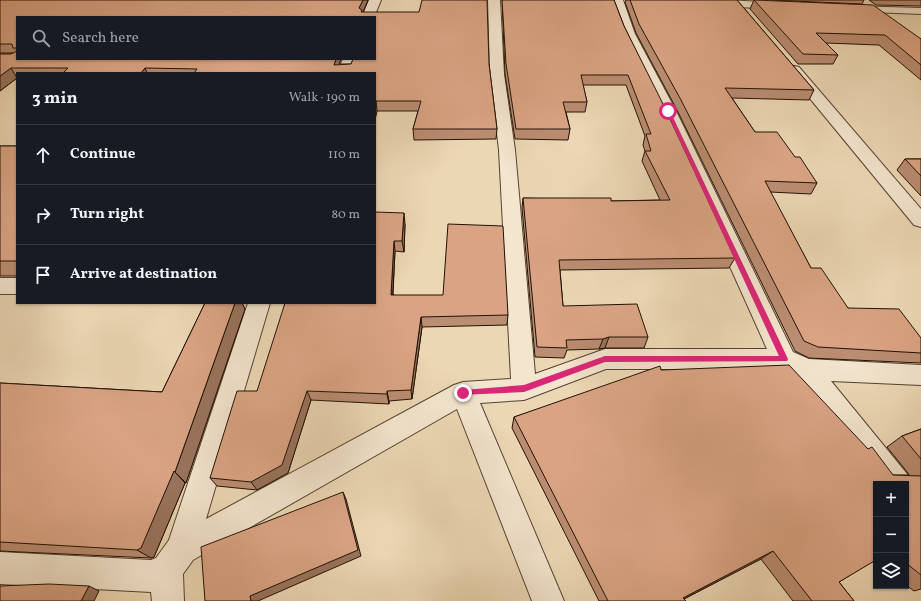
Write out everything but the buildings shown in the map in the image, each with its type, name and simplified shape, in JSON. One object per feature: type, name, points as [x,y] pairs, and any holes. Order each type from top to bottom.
[{"type":"street","points":[[368,16],[375,0]]},
{"type":"street","points":[[494,0],[497,74],[507,150],[524,389]]},
{"type":"street","points":[[617,0],[629,34],[796,364],[894,481]]},
{"type":"street","points":[[652,0],[794,6]]},
{"type":"street","points":[[859,0],[892,23]]},
{"type":"street","points":[[738,4],[748,16]]},
{"type":"street","points":[[842,9],[921,11]]},
{"type":"street","points":[[784,58],[921,221]]},
{"type":"street","points":[[344,72],[350,60]]},
{"type":"street","points":[[0,286],[16,286]]},
{"type":"street","points":[[168,601],[175,560],[259,304]]},
{"type":"street","points":[[0,568],[151,576],[175,560],[463,393],[524,389],[605,359],[796,364],[921,375]]},
{"type":"street","points":[[463,393],[548,601]]},
{"type":"route","points":[[463,393],[524,389],[605,359],[784,359],[668,111]]}]
